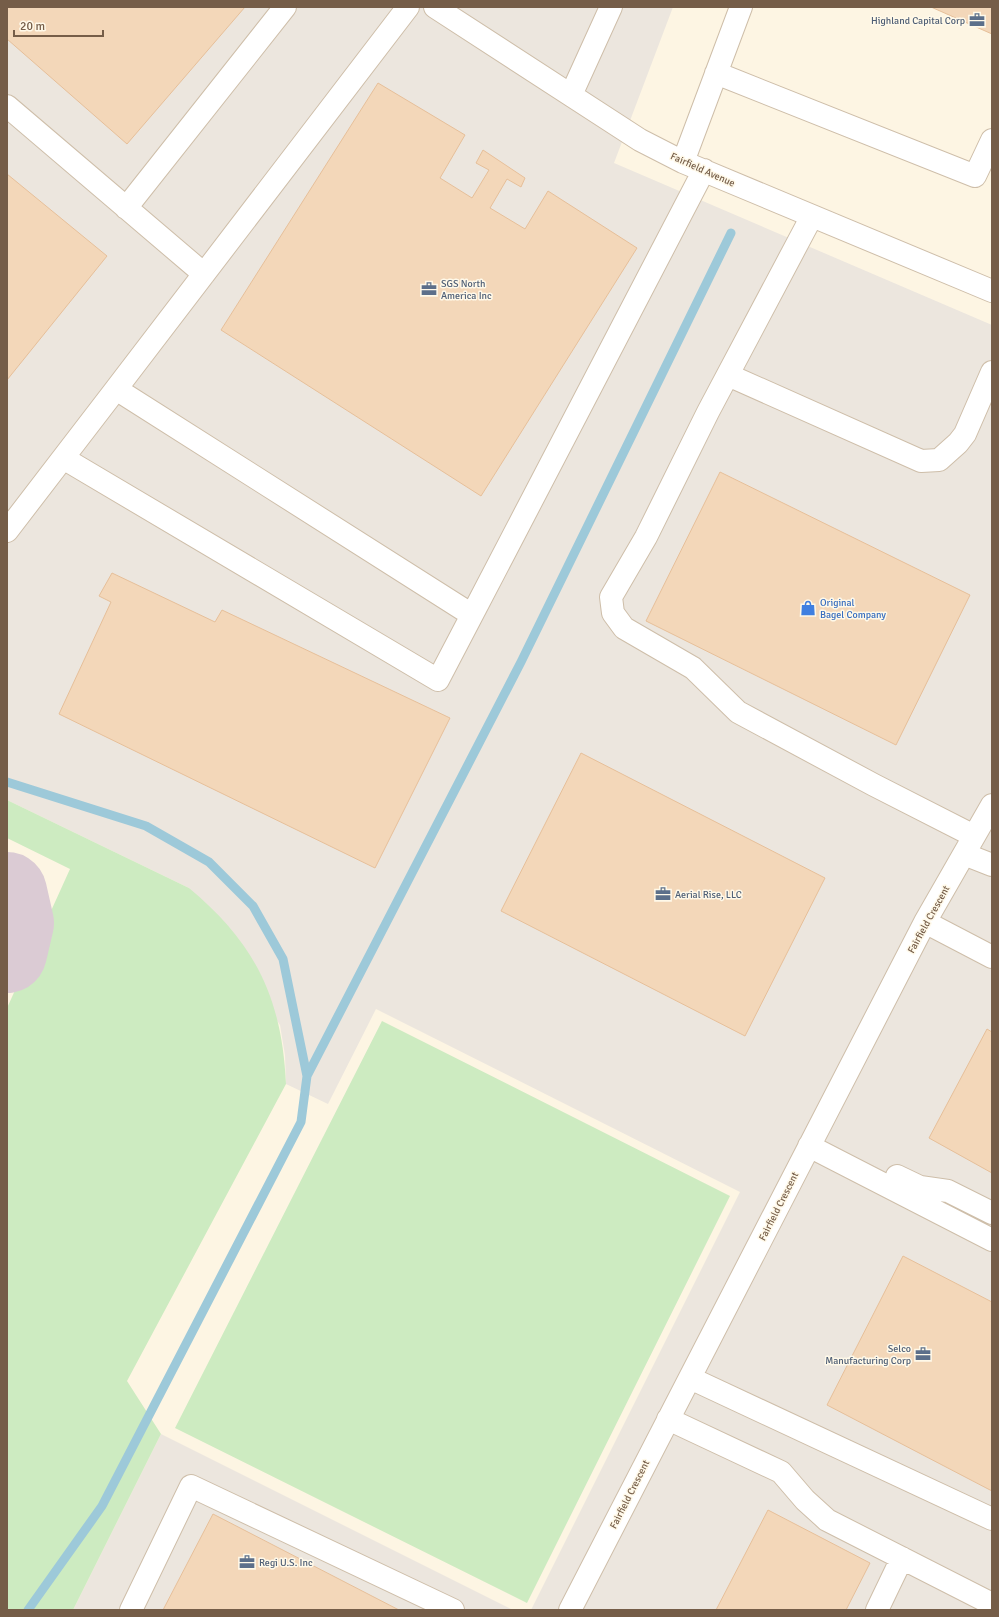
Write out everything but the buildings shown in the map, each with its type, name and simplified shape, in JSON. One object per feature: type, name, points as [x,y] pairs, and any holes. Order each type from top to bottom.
[{"type":"street","points":[[126,208],[285,7]]},
{"type":"street","points":[[7,531],[408,7]]},
{"type":"street","name":"Fairfield Avenue","points":[[436,7],[640,140],[683,162],[992,291]]},
{"type":"street","points":[[571,94],[612,7]]},
{"type":"street","points":[[683,162],[741,7]]},
{"type":"street","points":[[716,73],[975,176],[992,140]]},
{"type":"street","points":[[7,106],[204,274]]},
{"type":"street","points":[[63,458],[438,680],[704,170]]},
{"type":"street","points":[[812,216],[728,374],[646,537],[611,597],[613,613],[624,628],[693,668],[738,712],[874,785],[974,836]]},
{"type":"street","points":[[728,374],[922,461],[939,460],[958,443],[965,434],[992,372]]},
{"type":"street","points":[[116,389],[472,615]]},
{"type":"street","name":"Fairfield Crescent","points":[[570,1610],[925,922],[992,805]]},
{"type":"street","points":[[964,854],[992,865]]},
{"type":"street","points":[[925,922],[992,957]]},
{"type":"street","points":[[812,1140],[920,1187],[948,1191],[992,1213]]},
{"type":"street","points":[[812,1140],[992,1240]]},
{"type":"street","points":[[690,1378],[992,1519]]},
{"type":"street","points":[[668,1419],[781,1472],[805,1500],[827,1520],[992,1604]]},
{"type":"street","points":[[131,1610],[191,1486],[453,1610]]},
{"type":"street","points":[[877,1610],[902,1558]]},
{"type":"shaded area","points":[[7,7],[673,7],[614,163],[992,325],[992,1610],[531,1610],[740,1192],[376,1009],[328,1104],[286,1084],[285,1055],[280,1025],[189,888],[7,800]]},
{"type":"shaded area","points":[[161,1434],[513,1610],[73,1610]]},
{"type":"green space","points":[[7,800],[189,888],[212,909],[248,952],[261,974],[271,999],[278,1025],[286,1084],[127,1381],[161,1434],[73,1610],[7,1610],[7,1008],[70,869],[7,838]]},
{"type":"green space","points":[[382,1021],[730,1196],[527,1603],[175,1428]]},
{"type":"waterway","points":[[307,1076],[521,662],[731,233]]},
{"type":"waterway","points":[[7,782],[146,826],[209,862],[253,906],[283,959],[307,1076],[301,1122],[102,1506],[28,1610]]},
{"type":"taxiway","points":[[7,892],[14,923],[7,953]]},
{"type":"place","name":"Highland Capital Corp","points":[[977,20]]},
{"type":"place","name":"SGS North America Inc","points":[[429,289]]},
{"type":"place","name":"Original Bagel Company","points":[[808,608]]},
{"type":"place","name":"Aerial Rise, LLC","points":[[663,894]]},
{"type":"place","name":"Selco Manufacturing Corp","points":[[923,1354]]},
{"type":"place","name":"Regi U.S. Inc","points":[[247,1562]]}]
